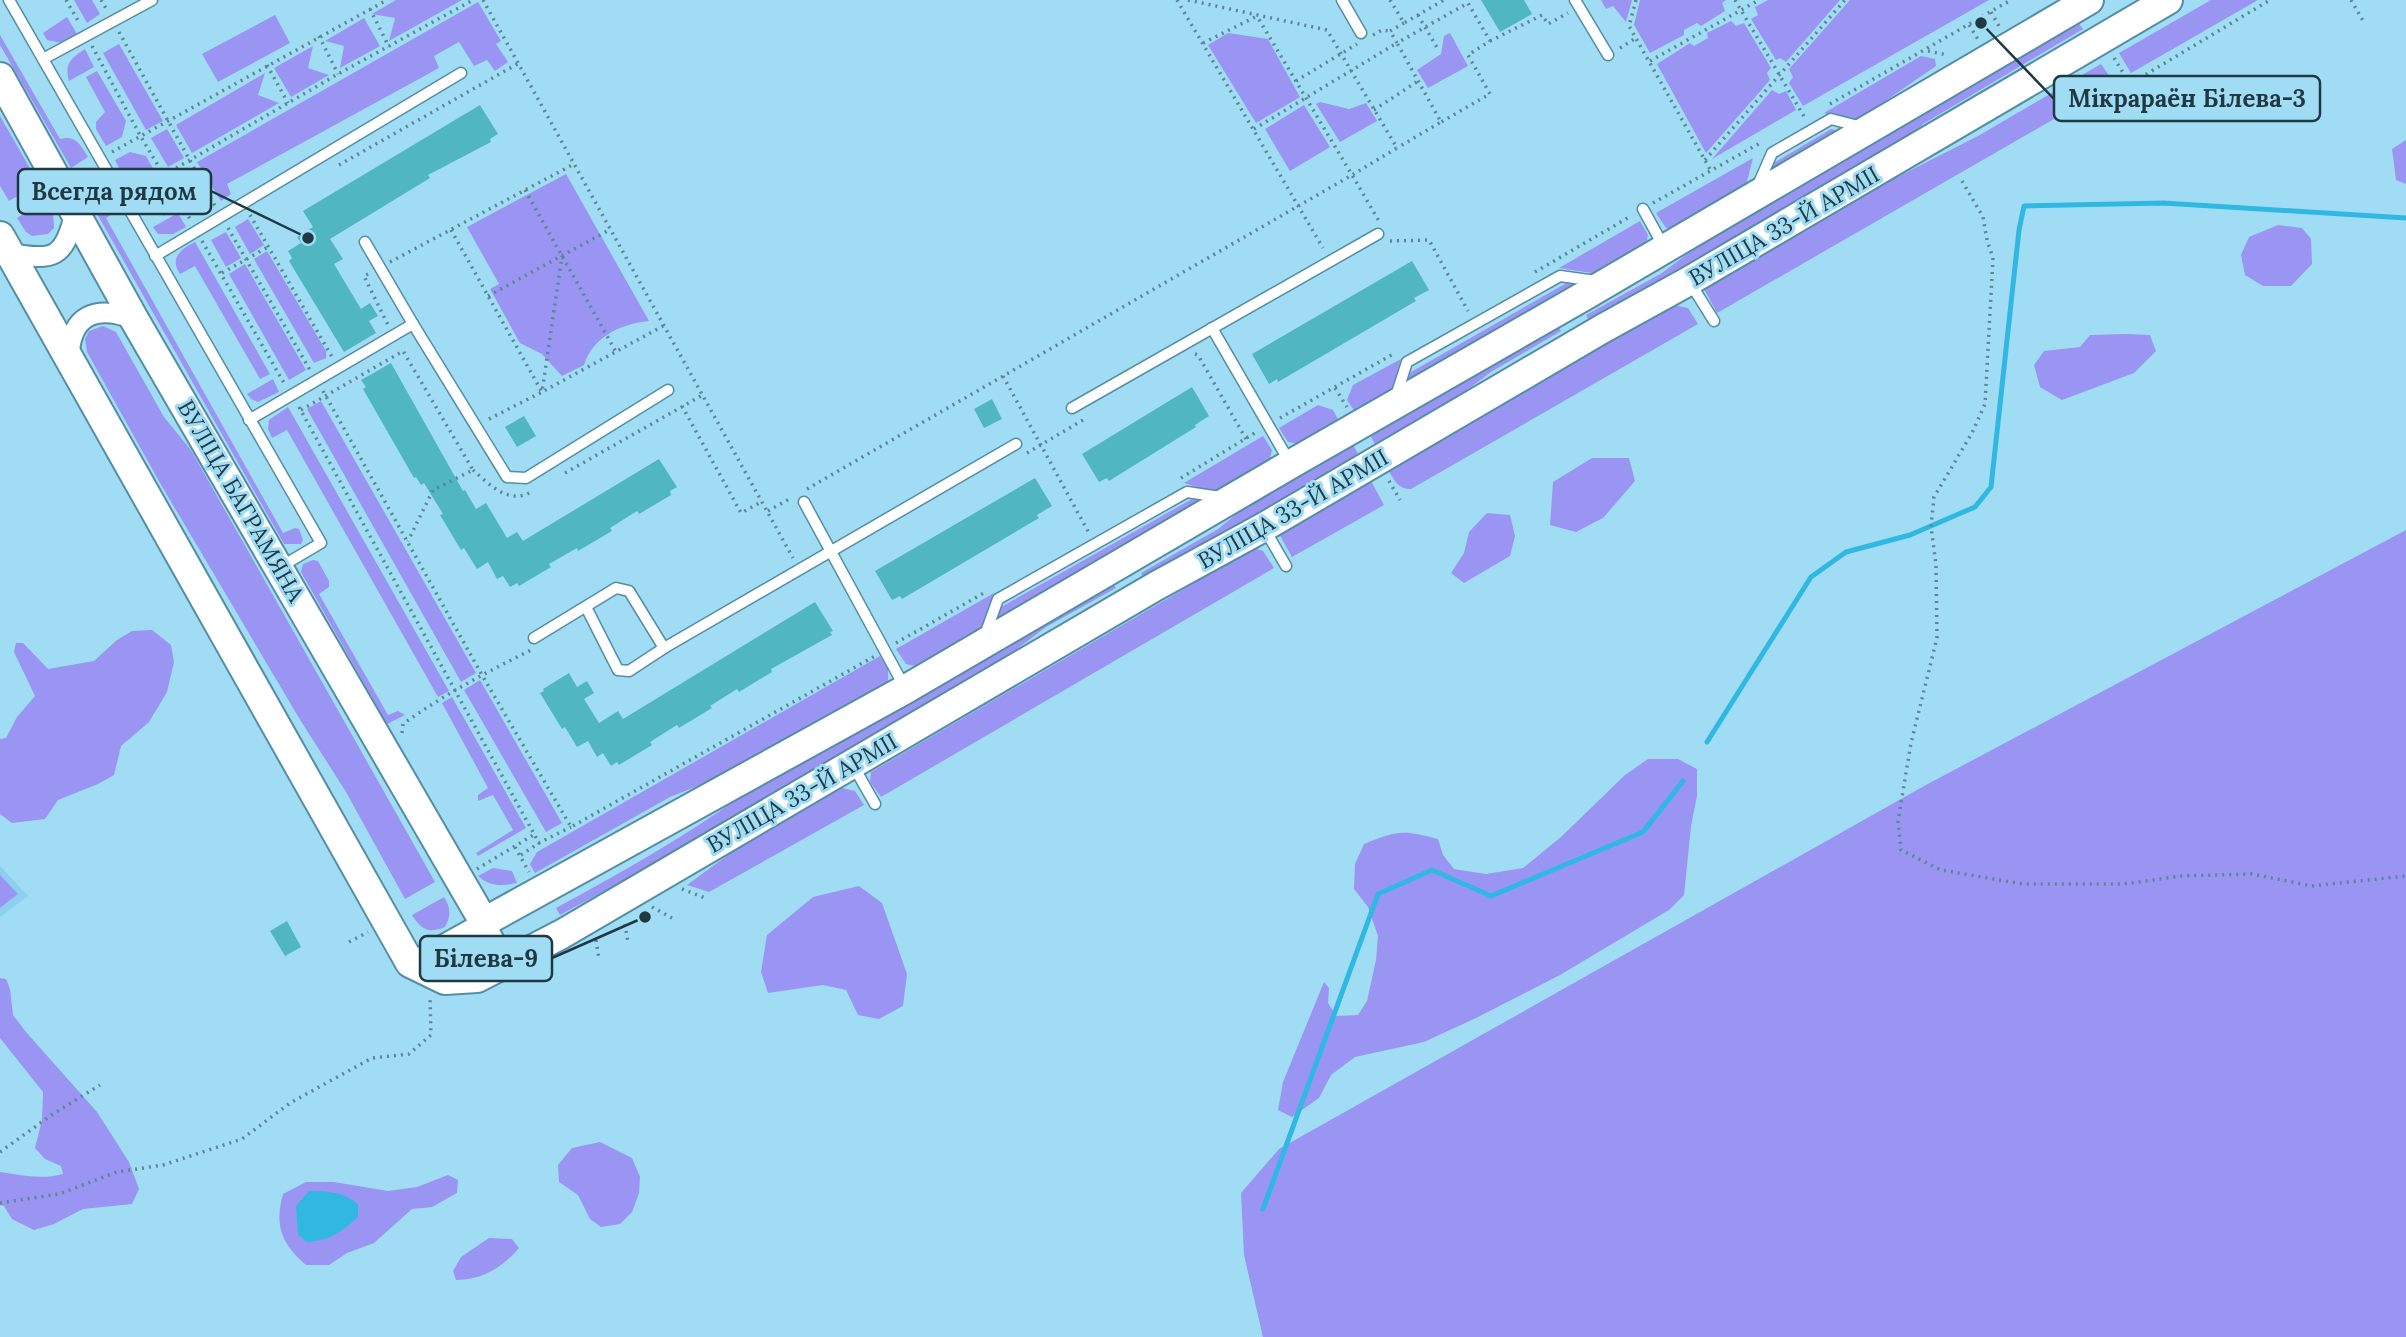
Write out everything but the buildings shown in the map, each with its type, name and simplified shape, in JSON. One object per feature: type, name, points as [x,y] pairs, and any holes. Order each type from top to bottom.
[{"type":"street","name":"ВУЛІЦА 33-Й АРМІІ","points":[[484,922],[906,689],[2089,0]]},
{"type":"street","name":"ВУЛІЦА 33-Й АРМІІ","points":[[420,968],[445,981],[477,978],[562,934],[1156,586],[1264,527],[1689,281],[2168,0]]},
{"type":"street","name":"ВУЛІЦА БАГРАМЯНА","points":[[0,78],[134,319],[484,922]]},
{"type":"street","points":[[5,245],[27,256],[55,254],[70,236],[75,214]]},
{"type":"street","points":[[5,245],[420,968],[484,922],[507,963]]},
{"type":"street","points":[[1596,289],[1577,308],[1579,321],[1589,330],[1602,329]]},
{"type":"street","points":[[69,357],[70,340],[75,327],[86,317],[102,312],[116,312],[134,319]]},
{"type":"street","points":[[1545,319],[1558,318],[1569,326],[1571,340],[1563,352]]},
{"type":"street","points":[[1140,554],[1132,565],[1135,578],[1144,586],[1156,586]]},
{"type":"street","points":[[1100,577],[1113,576],[1123,584],[1125,597],[1117,609]]},
{"type":"lane","points":[[9,0],[321,543],[280,567]]},
{"type":"lane","points":[[43,59],[152,0]]},
{"type":"lane","points":[[1342,0],[1361,38]]},
{"type":"lane","points":[[1577,4],[1608,55]]},
{"type":"lane","points":[[155,256],[461,73]]},
{"type":"lane","points":[[1643,209],[1664,247]]},
{"type":"lane","points":[[1072,408],[1378,234]]},
{"type":"lane","points":[[365,242],[507,477],[526,478],[668,390]]},
{"type":"lane","points":[[1392,406],[1406,362],[1560,276],[1596,289]]},
{"type":"lane","points":[[1689,281],[1714,321]]},
{"type":"lane","points":[[249,420],[288,391],[317,380],[413,324]]},
{"type":"lane","points":[[1212,328],[1291,464]]},
{"type":"lane","points":[[586,607],[618,670],[629,671],[664,648],[1016,444]]},
{"type":"lane","points":[[982,645],[998,599],[1187,492],[1231,499]]},
{"type":"lane","points":[[804,502],[906,689]]},
{"type":"lane","points":[[1264,527],[1286,566]]},
{"type":"lane","points":[[534,638],[616,588],[629,591],[664,648]]},
{"type":"lane","points":[[852,764],[875,804]]},
{"type":"path","points":[[66,0],[141,137],[300,410],[539,843]]},
{"type":"path","points":[[101,0],[221,217]]},
{"type":"path","points":[[111,152],[387,0]]},
{"type":"path","points":[[164,175],[338,74],[473,0]]},
{"type":"path","points":[[483,0],[799,569]]},
{"type":"path","points":[[1177,0],[1331,261]]},
{"type":"path","points":[[1188,0],[1327,30],[1397,148]]},
{"type":"path","points":[[1390,0],[1404,23]]},
{"type":"path","points":[[1372,36],[1382,30],[1390,31],[1444,0]]},
{"type":"path","points":[[1460,0],[1468,3],[1490,41]]},
{"type":"path","points":[[1636,0],[1629,26],[1711,171]]},
{"type":"path","points":[[1735,0],[1805,118],[1794,124]]},
{"type":"path","points":[[1650,61],[1759,0]]},
{"type":"path","points":[[1705,160],[1845,0]]},
{"type":"path","points":[[1829,104],[2011,0]]},
{"type":"path","points":[[2113,56],[2130,84],[2270,0]]},
{"type":"path","points":[[2351,0],[2365,24]]},
{"type":"path","points":[[1254,129],[1468,3]]},
{"type":"path","points":[[767,512],[1490,94],[1468,55],[1542,15],[1548,24],[1577,4]]},
{"type":"path","points":[[370,9],[389,47]]},
{"type":"path","points":[[1991,12],[2000,28]]},
{"type":"path","points":[[1418,15],[1438,51]]},
{"type":"path","points":[[1203,43],[1257,16]]},
{"type":"path","points":[[1257,16],[1391,241]]},
{"type":"path","points":[[1969,25],[1979,41]]},
{"type":"path","points":[[1390,31],[1441,122]]},
{"type":"path","points":[[319,36],[338,74]]},
{"type":"path","points":[[1296,81],[1341,54],[1361,38]]},
{"type":"path","points":[[1608,55],[1636,38]]},
{"type":"path","points":[[331,169],[519,63]]},
{"type":"path","points":[[267,65],[288,103]]},
{"type":"path","points":[[1374,110],[1418,81]]},
{"type":"path","points":[[1526,277],[1770,138]]},
{"type":"path","points":[[408,541],[433,490],[473,470],[394,335],[364,276],[575,164]]},
{"type":"path","points":[[1962,181],[1983,217],[1993,258],[1985,404],[1972,433],[1934,497],[1931,526],[1936,565],[1937,638],[1911,743],[1898,821],[1901,850],[1941,870],[2023,884],[2124,884],[2181,876],[2252,874],[2312,886],[2406,876]]},
{"type":"path","points":[[525,190],[616,352]]},
{"type":"path","points":[[261,209],[250,215],[334,360]]},
{"type":"path","points":[[219,233],[238,222]]},
{"type":"path","points":[[227,228],[312,372],[288,391]]},
{"type":"path","points":[[488,296],[611,229]]},
{"type":"path","points":[[451,230],[542,392]]},
{"type":"path","points":[[203,242],[211,237]]},
{"type":"path","points":[[1380,246],[1391,241],[1429,240],[1468,311]]},
{"type":"path","points":[[222,273],[268,247]]},
{"type":"path","points":[[542,392],[562,256]]},
{"type":"path","points":[[454,439],[664,326]]},
{"type":"path","points":[[300,410],[403,351]]},
{"type":"path","points":[[1179,479],[1396,353]]},
{"type":"path","points":[[1194,354],[1198,355],[1246,439]]},
{"type":"path","points":[[1003,376],[1090,533]]},
{"type":"path","points":[[317,380],[571,827]]},
{"type":"path","points":[[1335,388],[1350,414]]},
{"type":"path","points":[[682,406],[741,513],[761,502]]},
{"type":"path","points":[[1018,458],[1088,417]]},
{"type":"path","points":[[1385,473],[1401,500]]},
{"type":"path","points":[[889,632],[896,644],[993,589]]},
{"type":"path","points":[[520,856],[886,650]]},
{"type":"path","points":[[472,871],[535,834]]},
{"type":"path","points":[[515,847],[532,878]]},
{"type":"path","points":[[647,904],[672,918]]},
{"type":"path","points":[[624,917],[628,943]]},
{"type":"path","points":[[349,942],[373,929]]},
{"type":"path","points":[[0,1203],[59,1194],[117,1172],[163,1165],[242,1139],[290,1103],[372,1058],[409,1054],[431,1035],[420,968]]},
{"type":"path","points":[[0,1152],[100,1085]]},
{"type":"shaded area","points":[[74,0],[92,0],[100,14],[87,23]]},
{"type":"shaded area","points":[[396,0],[462,0],[389,41],[395,18],[372,14]]},
{"type":"shaded area","points":[[1601,0],[1632,0],[1626,22],[1613,6],[1606,9]]},
{"type":"shaded area","points":[[1640,0],[1726,0],[1722,3],[1725,11],[1701,26],[1697,23],[1684,30],[1684,35],[1650,53],[1634,25]]},
{"type":"shaded area","points":[[1768,0],[1840,0],[1786,62],[1780,58],[1776,60],[1751,19],[1758,15],[1755,7]]},
{"type":"shaded area","points":[[1850,0],[1989,0],[1803,106],[1789,83],[1793,77],[1789,69]]},
{"type":"shaded area","points":[[2211,0],[2258,0],[2131,73],[2119,53]]},
{"type":"shaded area","points":[[478,2],[501,41],[496,44],[508,62],[495,71],[487,60],[474,66],[459,42],[434,56],[439,68],[227,184],[231,194],[221,201],[197,162]]},
{"type":"shaded area","points":[[275,15],[290,43],[218,82],[202,54]]},
{"type":"shaded area","points":[[67,17],[77,34],[62,43],[47,40],[43,33]]},
{"type":"shaded area","points":[[364,18],[380,46],[340,68],[344,46],[325,41]]},
{"type":"shaded area","points":[[1731,21],[1736,26],[1744,23],[1771,68],[1767,73],[1770,80],[1706,153],[1657,64],[1690,43],[1694,46],[1708,38],[1707,33]]},
{"type":"shaded area","points":[[2077,21],[2083,29],[1923,124],[1908,139],[1590,322],[1586,315],[1662,273],[1699,245]]},
{"type":"shaded area","points":[[1228,33],[1268,39],[1300,97],[1256,123],[1208,45]]},
{"type":"shaded area","points":[[1450,33],[1468,66],[1428,88],[1417,70],[1441,54],[1444,36]]},
{"type":"shaded area","points":[[0,35],[60,139],[74,140],[88,157],[71,168],[0,45]]},
{"type":"shaded area","points":[[119,44],[163,121],[146,130],[103,53]]},
{"type":"shaded area","points":[[313,46],[308,68],[329,75],[291,97],[274,68]]},
{"type":"shaded area","points":[[85,49],[94,67],[69,81],[67,70],[70,62]]},
{"type":"shaded area","points":[[1921,56],[1935,59],[1936,66],[1855,122],[1824,113]]},
{"type":"shaded area","points":[[2101,64],[2110,77],[2108,88],[1717,313],[1703,287],[1856,198],[1978,136]]},
{"type":"shaded area","points":[[97,71],[126,121],[122,137],[106,146],[96,129],[96,122],[105,112],[86,77]]},
{"type":"shaded area","points":[[265,73],[258,95],[279,103],[192,153],[176,125]]},
{"type":"shaded area","points":[[1772,90],[1779,94],[1786,91],[1796,110],[1712,159]]},
{"type":"shaded area","points":[[1320,102],[1349,109],[1366,103],[1377,121],[1340,142],[1316,104]]},
{"type":"shaded area","points":[[1304,105],[1330,147],[1290,171],[1265,129]]},
{"type":"shaded area","points":[[0,116],[39,184],[9,201],[0,186]]},
{"type":"shaded area","points":[[167,129],[184,158],[168,167],[151,138]]},
{"type":"shaded area","points":[[1831,129],[1840,131],[1756,183],[1755,179],[1767,167]]},
{"type":"shaded area","points":[[2406,140],[2406,184],[2396,180],[2392,149]]},
{"type":"shaded area","points":[[130,152],[146,156],[175,208],[164,216],[144,181],[132,181],[120,171],[115,160]]},
{"type":"shaded area","points":[[1753,158],[1745,189],[1677,229],[1666,228],[1656,213]]},
{"type":"shaded area","points":[[187,167],[211,207],[196,215],[173,176]]},
{"type":"shaded area","points":[[96,172],[115,207],[114,212],[106,218],[283,533],[299,529],[303,540],[301,544],[284,544],[79,182]]},
{"type":"shaded area","points":[[566,174],[649,321],[628,325],[609,334],[594,347],[584,365],[562,376],[542,354],[520,343],[490,289],[499,284],[467,227]]},
{"type":"shaded area","points":[[47,199],[53,211],[54,228],[48,234],[32,236],[17,218]]},
{"type":"shaded area","points":[[178,213],[186,227],[173,234],[158,234],[153,227]]},
{"type":"shaded area","points":[[248,219],[264,245],[250,254],[235,227]]},
{"type":"shaded area","points":[[1640,221],[1648,235],[1646,245],[1598,274],[1559,268]]},
{"type":"shaded area","points":[[2278,225],[2302,228],[2311,239],[2312,264],[2291,286],[2263,286],[2245,275],[2241,255],[2249,237]]},
{"type":"shaded area","points":[[226,232],[241,258],[226,267],[211,240]]},
{"type":"shaded area","points":[[195,242],[270,374],[260,379],[195,266],[180,274],[176,259],[185,248]]},
{"type":"shaded area","points":[[267,251],[326,351],[326,358],[314,363],[254,259]]},
{"type":"shaded area","points":[[245,264],[306,370],[289,380],[229,274]]},
{"type":"shaded area","points":[[1570,281],[1581,282],[1406,384],[1411,372]]},
{"type":"shaded area","points":[[1674,305],[1688,308],[1698,324],[1411,489],[1399,486],[1388,470]]},
{"type":"shaded area","points":[[1557,324],[1561,331],[1491,372],[1447,405],[1376,446],[1370,435]]},
{"type":"shaded area","points":[[103,326],[116,332],[164,417],[191,450],[435,882],[405,899],[346,792],[299,718],[160,483],[87,352],[85,339],[89,331]]},
{"type":"shaded area","points":[[2090,335],[2150,335],[2156,351],[2134,373],[2062,400],[2040,387],[2034,365],[2044,351],[2080,347]]},
{"type":"shaded area","points":[[1401,359],[1391,392],[1355,412],[1347,400],[1353,385]]},
{"type":"shaded area","points":[[273,379],[279,392],[258,402],[247,394]]},
{"type":"shaded area","points":[[321,401],[476,673],[461,682],[307,409]]},
{"type":"shaded area","points":[[1318,405],[1333,410],[1339,421],[1301,444],[1288,442],[1279,428]]},
{"type":"shaded area","points":[[288,407],[449,691],[438,697],[287,430],[272,438],[268,429],[269,420]]},
{"type":"shaded area","points":[[1263,436],[1272,450],[1269,462],[1215,493],[1184,483]]},
{"type":"shaded area","points":[[1352,443],[1359,455],[1144,579],[1141,573],[1218,529],[1255,499]]},
{"type":"shaded area","points":[[1592,458],[1629,458],[1635,481],[1603,518],[1576,532],[1550,525],[1553,482]]},
{"type":"shaded area","points":[[1371,481],[1384,505],[1292,557],[1279,534]]},
{"type":"shaded area","points":[[1192,499],[1204,500],[997,620],[1001,607]]},
{"type":"shaded area","points":[[1487,513],[1510,515],[1515,536],[1510,556],[1464,583],[1451,573],[1464,553],[1469,532]]},
{"type":"shaded area","points":[[2406,530],[2406,1337],[1263,1337],[1244,1255],[1241,1193],[1279,1149],[1924,786]]},
{"type":"shaded area","points":[[1254,548],[1263,551],[1274,568],[881,797],[870,782],[871,772]]},
{"type":"shaded area","points":[[318,561],[329,581],[329,587],[319,594],[388,715],[398,711],[405,715],[387,724],[301,572],[303,564]]},
{"type":"shaded area","points":[[1112,582],[1116,588],[1046,627],[1013,652],[656,863],[560,915],[556,908],[627,869],[741,796]]},
{"type":"shaded area","points":[[994,593],[982,627],[915,666],[906,664],[896,649]]},
{"type":"shaded area","points":[[152,630],[171,645],[174,662],[167,692],[149,722],[121,746],[114,775],[58,800],[45,819],[12,823],[0,814],[0,739],[6,738],[17,717],[35,696],[14,652],[16,643],[23,643],[48,669],[94,661],[117,640],[132,631]]},
{"type":"shaded area","points":[[880,656],[888,668],[888,681],[718,778],[670,797],[535,873],[530,864],[537,852]]},
{"type":"shaded area","points":[[480,680],[562,823],[546,832],[464,690]]},
{"type":"shaded area","points":[[452,697],[526,828],[478,856],[476,853],[513,830],[493,795],[478,801],[478,795],[488,788],[442,703]]},
{"type":"shaded area","points":[[1648,759],[1678,759],[1697,769],[1697,796],[1684,895],[1669,910],[1560,975],[1476,1018],[1424,1042],[1355,1057],[1331,1075],[1319,1098],[1292,1117],[1278,1110],[1283,1082],[1324,982],[1329,988],[1328,1003],[1336,1016],[1358,1015],[1367,1001],[1378,936],[1368,907],[1354,889],[1355,864],[1364,844],[1393,834],[1416,834],[1438,839],[1443,855],[1454,869],[1486,874],[1523,868],[1561,837],[1625,775]]},
{"type":"shaded area","points":[[842,788],[855,791],[864,805],[709,892],[687,885],[747,841]]},
{"type":"shaded area","points":[[0,866],[28,896],[0,917]]},
{"type":"shaded area","points":[[493,868],[512,871],[517,883],[496,885],[478,876]]},
{"type":"shaded area","points":[[0,875],[18,894],[0,908]]},
{"type":"shaded area","points":[[859,886],[882,903],[907,974],[903,1006],[879,1019],[858,1015],[846,990],[823,985],[768,993],[761,972],[767,935],[813,897]]},
{"type":"shaded area","points":[[444,897],[449,912],[445,927],[429,930],[422,927],[412,915]]},
{"type":"shaded area","points":[[0,978],[6,979],[10,989],[13,1015],[97,1112],[129,1162],[139,1189],[132,1204],[83,1209],[54,1224],[34,1230],[12,1219],[4,1206],[0,1205],[0,1172],[39,1177],[63,1174],[61,1166],[45,1159],[35,1148],[42,1120],[43,1092],[0,1038]]},
{"type":"shaded area","points":[[600,1142],[632,1158],[640,1177],[639,1193],[632,1212],[620,1224],[601,1227],[590,1219],[578,1195],[559,1182],[558,1165],[572,1148]]},
{"type":"shaded area","points":[[448,1175],[458,1180],[457,1193],[432,1207],[412,1209],[374,1243],[347,1253],[329,1265],[306,1265],[291,1250],[282,1234],[279,1216],[283,1194],[306,1182],[334,1182],[388,1191],[417,1187]]},
{"type":"shaded area","points":[[309,1191],[329,1192],[347,1197],[358,1204],[358,1217],[335,1235],[306,1242],[298,1234],[296,1206]]},
{"type":"shaded area","points":[[489,1238],[512,1239],[519,1248],[491,1271],[475,1278],[456,1280],[453,1271],[461,1257]]},
{"type":"waterway","points":[[1707,742],[1811,577],[1846,552],[1910,535],[1975,507],[1991,487],[2019,230],[2024,206],[2163,203],[2406,218]]},
{"type":"waterway","points":[[1263,1209],[1378,894],[1432,870],[1491,896],[1643,832],[1683,781]]},
{"type":"place","name":"Мікрараён Білева-3","points":[[1981,23]]},
{"type":"place","name":"Всегда рядом","points":[[308,238]]},
{"type":"place","name":"Білева-9","points":[[645,917]]}]
